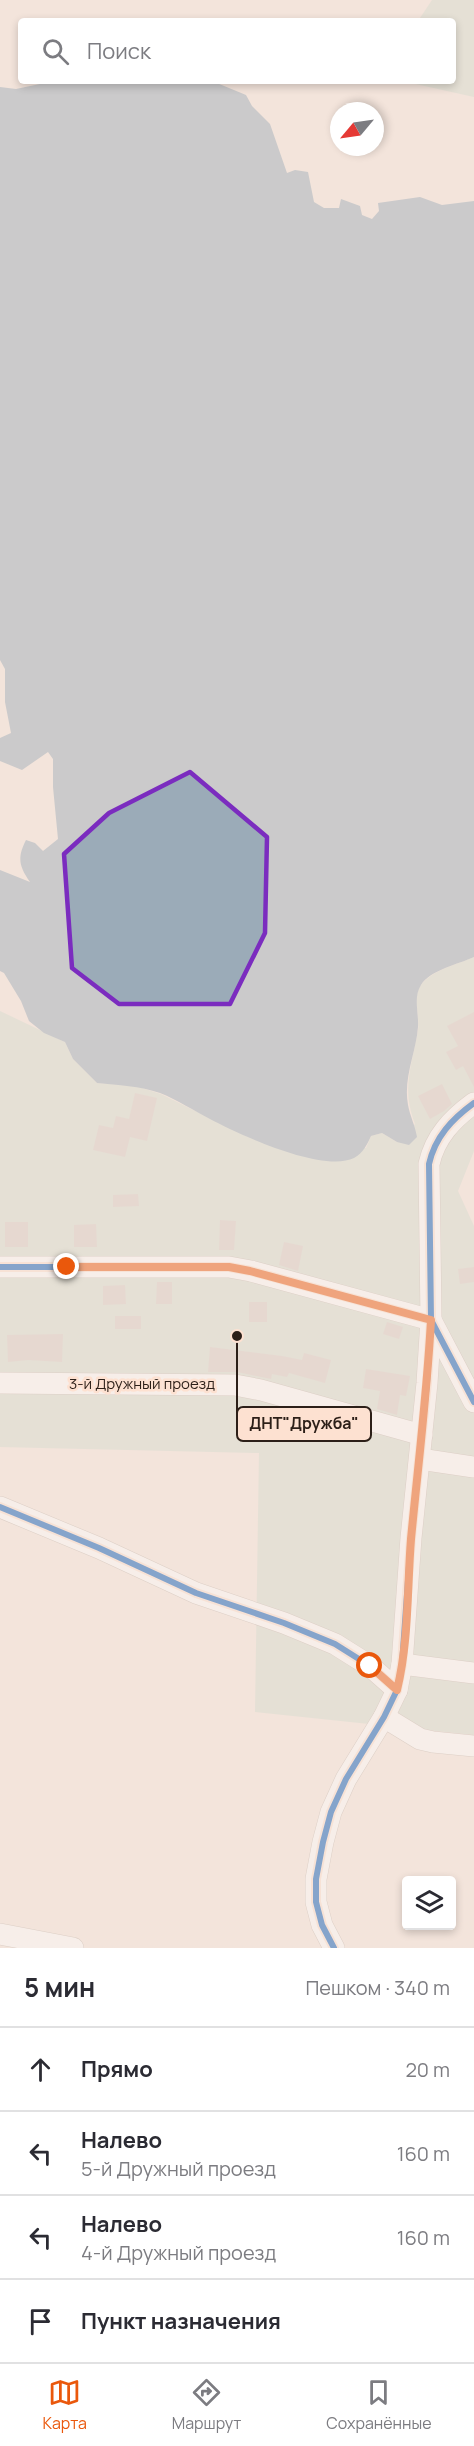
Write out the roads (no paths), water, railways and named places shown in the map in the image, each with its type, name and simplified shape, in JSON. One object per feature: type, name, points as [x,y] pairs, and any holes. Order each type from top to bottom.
[{"type":"street","points":[[334,1948],[322,1925],[316,1902],[316,1879],[323,1842],[331,1812],[346,1779],[384,1717],[397,1690],[402,1664],[431,1320],[428,1180],[431,1154],[446,1127],[474,1103]]},
{"type":"street","points":[[0,1267],[229,1267],[431,1320],[474,1402]]},
{"type":"street","name":"3-й Дружный проезд","points":[[0,1383],[236,1385],[422,1435]]},
{"type":"street","points":[[420,1459],[474,1467]]},
{"type":"street","points":[[0,1507],[99,1548],[196,1593],[314,1634],[370,1666],[397,1690]]},
{"type":"street","points":[[402,1664],[474,1673]]},
{"type":"street","points":[[384,1717],[420,1739],[474,1746]]},
{"type":"street","points":[[0,1934],[73,1948]]},
{"type":"water","points":[[40,84],[219,84],[246,95],[252,106],[270,124],[287,173],[295,170],[308,172],[314,202],[324,208],[339,208],[341,199],[360,206],[362,215],[372,219],[379,211],[378,203],[420,197],[442,205],[474,201],[474,957],[431,975],[419,990],[418,1027],[407,1085],[409,1109],[417,1137],[409,1145],[397,1142],[382,1133],[371,1136],[366,1146],[354,1158],[340,1161],[323,1160],[282,1150],[261,1142],[160,1093],[137,1087],[97,1083],[73,1059],[65,1042],[44,1033],[29,1021],[21,1001],[4,973],[0,971],[0,870],[30,882],[20,862],[26,840],[35,843],[43,851],[58,839],[53,759],[48,752],[22,770],[0,761],[0,738],[11,733],[5,702],[5,669],[0,660],[0,87],[16,89]]},
{"type":"place","name":"ДНТ\"Дружба\"","points":[[237,1336]]}]
